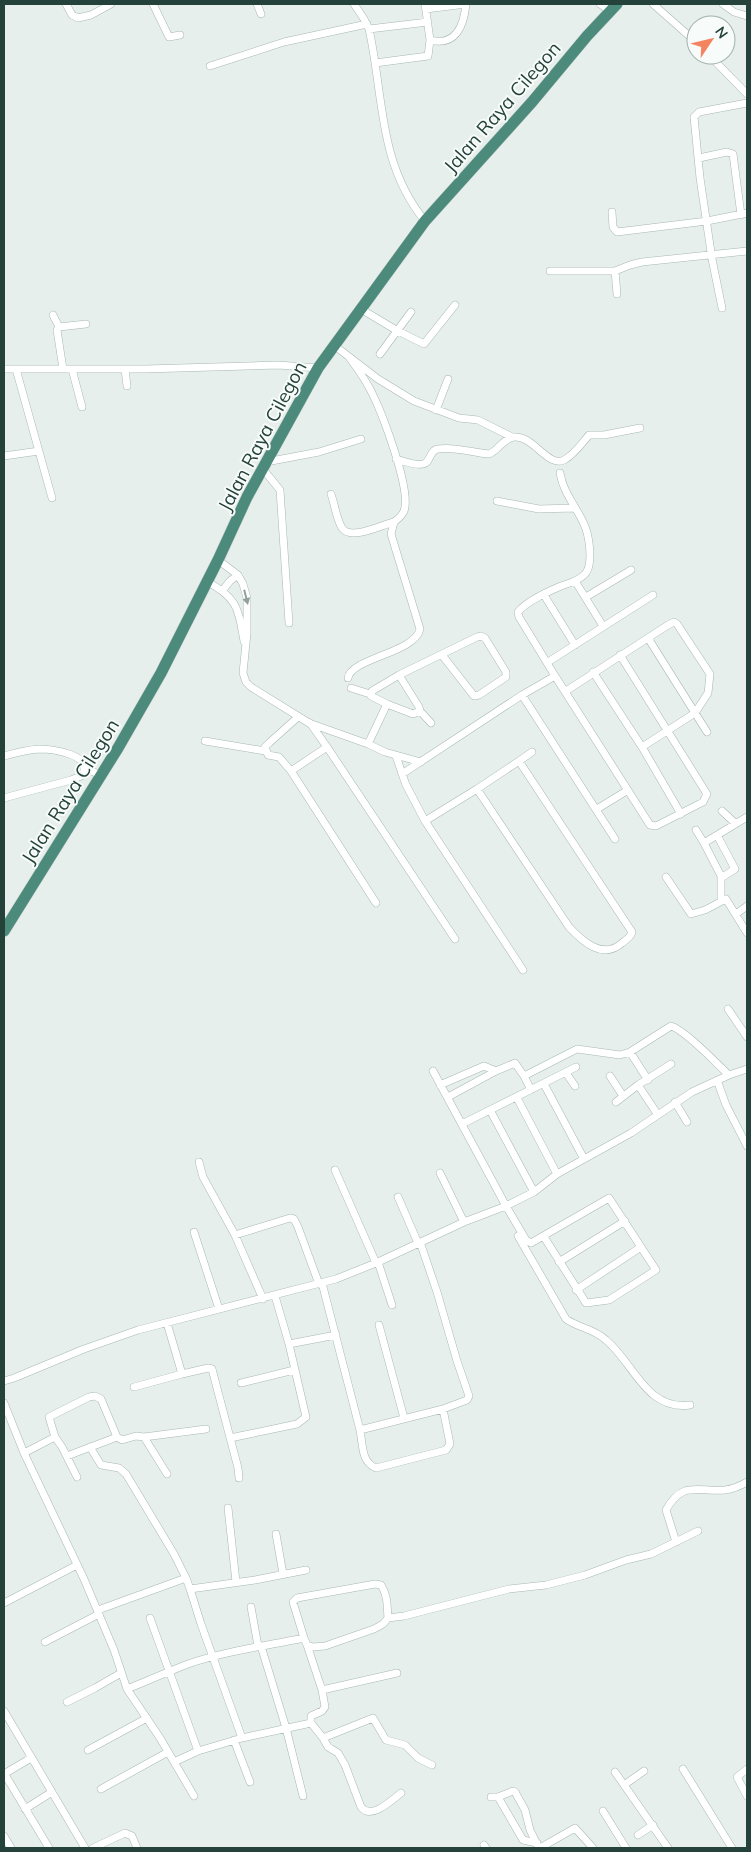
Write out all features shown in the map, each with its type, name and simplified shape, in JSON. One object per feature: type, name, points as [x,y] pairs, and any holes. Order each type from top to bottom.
[{"type":"highway","name":"Jalan Raya Cilegon","points":[[4,931],[101,775],[161,673],[218,560],[247,497],[318,368],[425,221],[532,102],[587,36],[614,8]]},
{"type":"street","points":[[66,4],[72,15],[78,18],[91,15],[110,4]]},
{"type":"street","points":[[153,4],[169,37],[180,35]]},
{"type":"street","points":[[257,4],[261,14]]},
{"type":"street","points":[[354,4],[368,27],[383,123],[394,168],[408,196],[425,221]]},
{"type":"street","points":[[374,63],[427,57],[430,53],[430,40],[425,6],[466,4],[464,21],[457,33],[447,40],[439,42],[430,40]]},
{"type":"street","points":[[600,4],[614,8]]},
{"type":"street","points":[[653,4],[686,33]]},
{"type":"street","points":[[723,4],[734,12],[747,16]]},
{"type":"street","points":[[210,66],[284,42],[368,27],[428,22]]},
{"type":"street","points":[[719,65],[747,94]]},
{"type":"street","points":[[722,308],[700,178],[694,117],[696,114],[747,103]]},
{"type":"street","points":[[612,212],[613,227],[617,232],[708,221],[744,214],[733,154],[727,152],[699,158]]},
{"type":"street","points":[[550,271],[615,271],[633,264],[747,251]]},
{"type":"street","points":[[615,271],[617,294]]},
{"type":"street","points":[[361,309],[424,344],[455,305]]},
{"type":"street","points":[[380,354],[411,312]]},
{"type":"street","points":[[53,315],[59,327],[57,332],[63,369]]},
{"type":"street","points":[[59,327],[86,324]]},
{"type":"street","points":[[334,346],[378,379],[414,401],[459,418],[478,420],[512,437]]},
{"type":"street","points":[[331,494],[342,529],[348,534],[356,534],[394,522],[401,517],[405,510],[406,501],[396,459],[382,414],[373,394],[349,357]]},
{"type":"street","points":[[4,369],[125,369],[278,365],[318,368]]},
{"type":"street","points":[[16,369],[52,498]]},
{"type":"street","points":[[72,369],[82,407]]},
{"type":"street","points":[[125,369],[127,386]]},
{"type":"street","points":[[436,410],[448,379]]},
{"type":"street","points":[[396,459],[422,465],[426,463],[432,452],[436,449],[445,448],[488,454],[493,453],[505,440],[512,437],[520,437],[530,442],[550,459],[560,461],[567,458],[590,435],[604,435],[640,428]]},
{"type":"street","points":[[289,623],[280,490],[264,465],[319,452],[361,439]]},
{"type":"street","points":[[4,456],[39,451]]},
{"type":"street","points":[[560,473],[562,483],[586,529],[590,559],[585,574],[576,581],[544,595],[521,608],[518,612],[519,617],[628,790],[652,826],[656,826],[703,802],[707,794],[620,655]]},
{"type":"street","points":[[497,501],[539,509],[574,508]]},
{"type":"street","points":[[348,678],[348,673],[355,668],[415,638],[420,631],[391,534],[394,522]]},
{"type":"street","points":[[218,560],[238,575],[247,598],[248,610],[243,673],[246,682],[257,692],[298,717],[396,756],[421,762]]},
{"type":"street","points":[[586,597],[631,570]]},
{"type":"street","points":[[222,590],[238,575]]},
{"type":"street","points":[[576,581],[604,626]]},
{"type":"street","points":[[206,582],[222,590],[230,597],[237,608],[245,649]]},
{"type":"street","points":[[544,595],[575,645]]},
{"type":"street","points":[[548,662],[653,595]]},
{"type":"street","points":[[566,690],[668,625],[674,622],[677,624],[708,670],[710,677],[708,693],[695,713],[667,729],[642,747]]},
{"type":"street","points":[[370,694],[373,690],[399,675],[481,636],[506,672],[506,678],[479,695],[474,696],[442,655]]},
{"type":"street","points":[[648,638],[707,732]]},
{"type":"street","points":[[593,672],[642,747],[681,814]]},
{"type":"street","points":[[399,675],[420,711],[431,723]]},
{"type":"street","points":[[402,774],[522,695],[555,676]]},
{"type":"street","points":[[351,688],[370,694],[387,704],[413,714],[420,711]]},
{"type":"street","points":[[522,695],[597,808],[615,839]]},
{"type":"street","points":[[368,744],[387,704]]},
{"type":"street","points":[[266,751],[265,747],[298,717]]},
{"type":"street","points":[[309,722],[455,939]]},
{"type":"street","points":[[205,741],[266,751],[268,755],[279,757],[291,771],[376,903]]},
{"type":"street","points":[[291,771],[327,748]]},
{"type":"street","points":[[4,756],[41,749],[76,756],[84,763],[81,776],[4,798]]},
{"type":"street","points":[[425,820],[477,790],[532,752]]},
{"type":"street","points":[[396,756],[406,785],[425,820],[523,970]]},
{"type":"street","points":[[477,790],[568,927],[586,943],[598,949],[607,952],[616,948],[631,936],[632,932],[519,761]]},
{"type":"street","points":[[84,768],[101,775]]},
{"type":"street","points":[[597,808],[628,790]]},
{"type":"street","points":[[722,811],[735,823]]},
{"type":"street","points":[[704,843],[747,817]]},
{"type":"street","points":[[696,830],[721,878],[721,900]]},
{"type":"street","points":[[717,835],[735,869],[721,878]]},
{"type":"street","points":[[666,877],[691,914],[705,910],[726,899],[747,932]]},
{"type":"street","points":[[736,914],[747,906]]},
{"type":"street","points":[[728,1009],[747,1037]]},
{"type":"street","points":[[524,1076],[576,1049],[620,1055],[630,1052],[668,1027],[675,1027],[729,1075]]},
{"type":"street","points":[[630,1052],[648,1080]]},
{"type":"street","points":[[448,1097],[515,1063],[524,1076],[530,1090]]},
{"type":"street","points":[[616,1102],[671,1064]]},
{"type":"street","points":[[440,1085],[481,1066],[496,1071]]},
{"type":"street","points":[[462,1124],[576,1067]]},
{"type":"street","points":[[4,1381],[138,1330],[336,1279],[377,1262],[534,1192],[557,1174],[631,1133],[692,1092],[747,1069]]},
{"type":"street","points":[[433,1070],[504,1207],[566,1318],[573,1324],[591,1329],[609,1342],[656,1397],[671,1405],[690,1405]]},
{"type":"street","points":[[566,1073],[575,1086]]},
{"type":"street","points":[[610,1076],[623,1096]]},
{"type":"street","points":[[717,1080],[730,1114],[747,1146]]},
{"type":"street","points":[[544,1084],[584,1159]]},
{"type":"street","points":[[638,1085],[658,1115]]},
{"type":"street","points":[[517,1098],[557,1174]]},
{"type":"street","points":[[675,1102],[687,1122]]},
{"type":"street","points":[[490,1110],[534,1192]]},
{"type":"street","points":[[199,1162],[203,1177],[235,1235],[263,1298]]},
{"type":"street","points":[[335,1170],[377,1262],[392,1305]]},
{"type":"street","points":[[440,1173],[464,1222]]},
{"type":"street","points":[[360,1430],[443,1409],[467,1400],[469,1396],[437,1292],[419,1242],[398,1197]]},
{"type":"street","points":[[504,1207],[524,1238],[529,1242],[544,1237],[608,1198],[656,1268],[655,1272],[605,1302],[586,1303],[544,1237]]},
{"type":"street","points":[[235,1235],[290,1218],[294,1219],[321,1283],[336,1335],[366,1460],[369,1465],[376,1468],[446,1450],[450,1444],[443,1409]]},
{"type":"street","points":[[559,1262],[625,1221]]},
{"type":"street","points":[[194,1232],[219,1309]]},
{"type":"street","points":[[576,1290],[641,1247]]},
{"type":"street","points":[[230,1438],[297,1424],[304,1419],[306,1412],[275,1296]]},
{"type":"street","points":[[167,1323],[182,1374]]},
{"type":"street","points":[[379,1325],[404,1418]]},
{"type":"street","points":[[289,1344],[336,1335]]},
{"type":"street","points":[[134,1388],[182,1374],[208,1368],[212,1369],[239,1478]]},
{"type":"street","points":[[240,1383],[294,1370]]},
{"type":"street","points":[[77,1477],[55,1437],[48,1417],[92,1396],[100,1399],[116,1437],[122,1440],[136,1436],[144,1437],[206,1428]]},
{"type":"street","points":[[4,1403],[24,1453],[98,1612],[127,1689],[194,1796]]},
{"type":"street","points":[[24,1453],[55,1437]]},
{"type":"street","points":[[67,1456],[116,1437]]},
{"type":"street","points":[[144,1437],[168,1474]]},
{"type":"street","points":[[90,1447],[101,1465],[119,1468],[126,1474],[174,1554],[186,1578],[242,1738]]},
{"type":"street","points":[[676,1542],[666,1510],[676,1495],[692,1488],[726,1490],[747,1482]]},
{"type":"street","points":[[228,1508],[236,1582]]},
{"type":"street","points":[[127,1689],[214,1657],[259,1646],[306,1642],[313,1647],[324,1646],[374,1629],[383,1624],[388,1618],[413,1614],[509,1589],[546,1586],[650,1554],[698,1531]]},
{"type":"street","points":[[276,1534],[284,1574]]},
{"type":"street","points":[[4,1603],[77,1565]]},
{"type":"street","points":[[190,1589],[306,1570]]},
{"type":"street","points":[[45,1642],[98,1612],[186,1578]]},
{"type":"street","points":[[388,1618],[387,1600],[381,1585],[375,1584],[297,1598],[293,1602],[322,1690],[325,1707],[322,1712],[311,1716],[311,1723],[328,1747],[338,1753],[364,1811],[371,1812],[388,1804],[401,1793]]},
{"type":"street","points":[[251,1607],[259,1646],[286,1728],[303,1796]]},
{"type":"street","points":[[150,1618],[198,1751]]},
{"type":"street","points":[[67,1702],[122,1673]]},
{"type":"street","points":[[322,1690],[397,1674]]},
{"type":"street","points":[[4,1711],[85,1848]]},
{"type":"street","points":[[88,1750],[146,1718]]},
{"type":"street","points":[[323,1738],[373,1718],[386,1740],[405,1745],[418,1758],[432,1766]]},
{"type":"street","points":[[174,1762],[198,1751],[234,1740],[311,1723]]},
{"type":"street","points":[[234,1740],[250,1782]]},
{"type":"street","points":[[101,1789],[168,1752]]},
{"type":"street","points":[[31,1758],[4,1774],[49,1848]]},
{"type":"street","points":[[747,1768],[737,1777],[747,1796]]},
{"type":"street","points":[[683,1769],[732,1848]]},
{"type":"street","points":[[624,1785],[644,1771]]},
{"type":"street","points":[[615,1772],[668,1848]]},
{"type":"street","points":[[539,1846],[530,1830],[525,1810],[516,1794],[512,1791],[495,1797],[523,1840],[539,1846],[575,1828],[593,1848]]},
{"type":"street","points":[[25,1809],[52,1792]]},
{"type":"street","points":[[602,1811],[626,1848]]},
{"type":"street","points":[[638,1835],[653,1825]]},
{"type":"street","points":[[93,1848],[125,1833],[132,1836],[137,1848]]},
{"type":"street","points":[[4,1836],[11,1848]]}]
